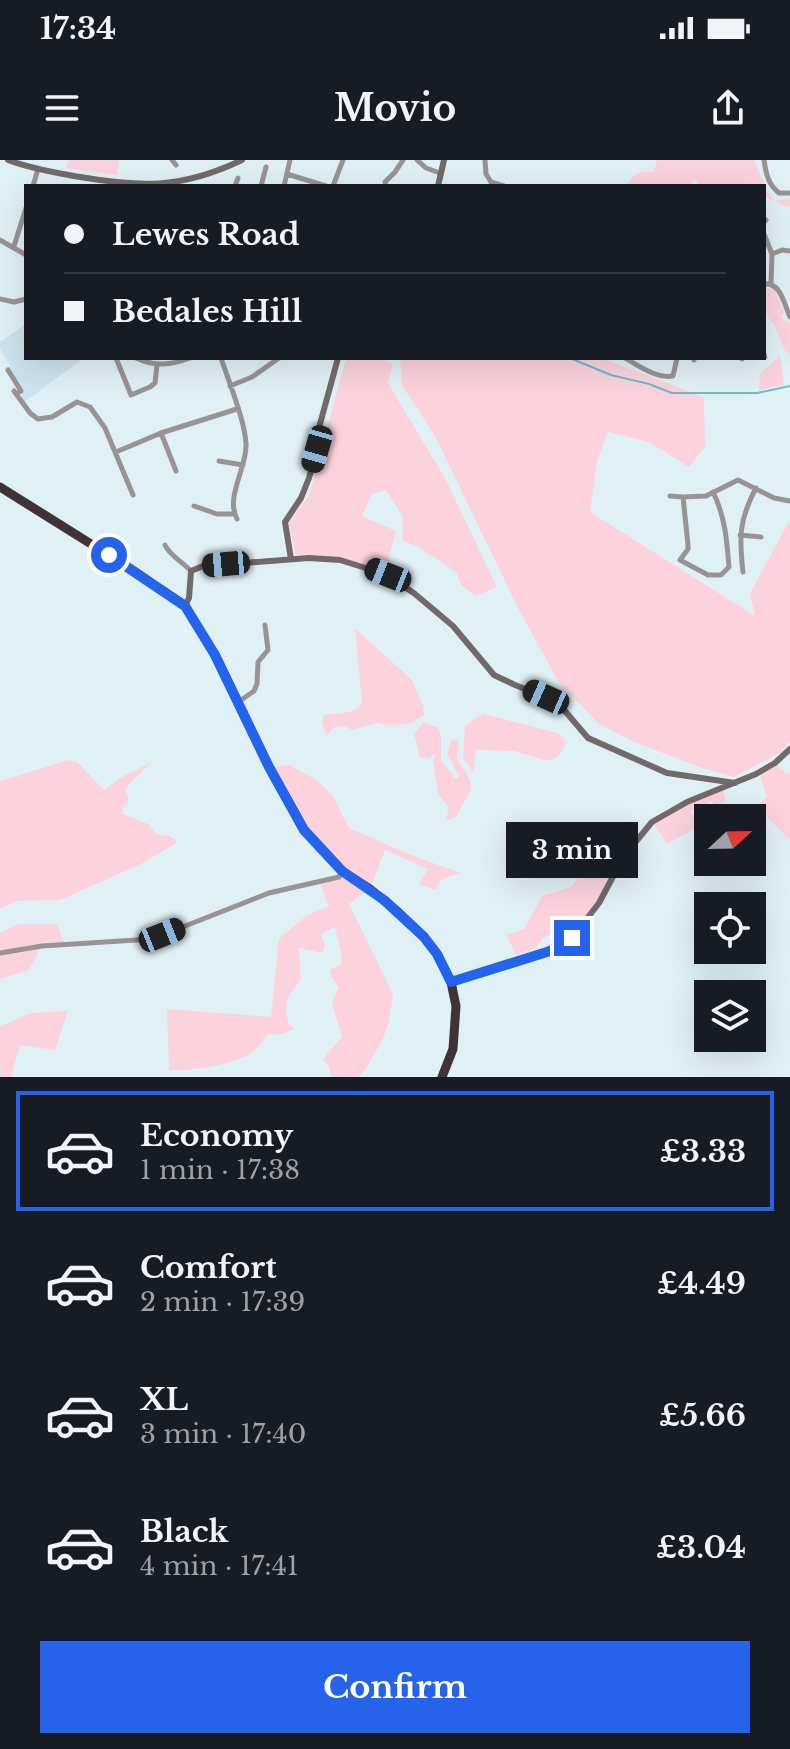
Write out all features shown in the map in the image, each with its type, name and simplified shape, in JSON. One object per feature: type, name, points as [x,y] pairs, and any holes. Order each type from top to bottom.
[{"type":"highway","points":[[0,487],[185,606],[215,655],[269,767],[304,830],[342,871],[388,904],[424,937],[437,954],[451,982],[456,1006],[453,1049],[442,1077]]},
{"type":"street","points":[[8,160],[38,169],[124,184]]},
{"type":"street","points":[[176,184],[242,160]]},
{"type":"street","points":[[284,184],[290,160]]},
{"type":"street","points":[[334,184],[343,160]]},
{"type":"street","points":[[386,184],[403,160]]},
{"type":"street","points":[[417,160],[426,168],[440,173]]},
{"type":"street","points":[[438,184],[444,160]]},
{"type":"street","points":[[485,160],[486,174],[494,184]]},
{"type":"street","points":[[764,160],[772,187],[779,193],[790,193]]},
{"type":"street","points":[[262,184],[266,167]]},
{"type":"street","points":[[34,184],[38,169]]},
{"type":"street","points":[[287,174],[320,184]]},
{"type":"street","points":[[14,246],[24,214]]},
{"type":"street","points":[[766,239],[772,254],[767,284],[779,290],[790,317]]},
{"type":"street","points":[[0,240],[24,254]]},
{"type":"street","points":[[772,254],[790,251]]},
{"type":"street","points":[[0,299],[14,302],[24,300]]},
{"type":"street","points":[[117,360],[131,395],[155,383],[157,365]]},
{"type":"street","points":[[142,360],[157,365],[185,360]]},
{"type":"street","points":[[199,506],[217,514],[235,516],[235,492],[246,446],[222,360]]},
{"type":"street","points":[[230,386],[252,377],[276,360]]},
{"type":"street","points":[[291,559],[285,522],[301,498],[309,478],[337,360]]},
{"type":"street","points":[[628,360],[667,377],[673,376],[677,360]]},
{"type":"street","points":[[8,370],[21,391],[16,392],[30,413],[38,419],[52,417],[77,402],[90,407],[105,428],[130,491]]},
{"type":"street","points":[[116,452],[161,433],[237,409]]},
{"type":"street","points":[[161,433],[176,471]]},
{"type":"street","points":[[222,460],[243,465]]},
{"type":"street","points":[[670,496],[706,496],[738,480],[774,498],[790,501]]},
{"type":"street","points":[[743,572],[740,535],[756,488]]},
{"type":"street","points":[[683,497],[688,549],[680,560],[708,575],[721,575],[729,567],[723,517],[713,492]]},
{"type":"street","points":[[740,535],[761,537]]},
{"type":"street","points":[[165,545],[168,552],[191,571],[189,598],[185,606]]},
{"type":"street","points":[[191,571],[203,566],[309,558],[340,560],[388,575],[453,626],[494,675],[550,699],[588,738],[667,773],[735,783]]},
{"type":"street","points":[[237,703],[257,684],[258,662],[268,650],[265,625]]},
{"type":"street","points":[[451,982],[560,947],[572,938],[599,903],[624,856],[652,822],[687,802],[750,778],[775,763],[790,749]]},
{"type":"street","points":[[0,953],[42,946],[152,939],[269,893],[339,877],[342,871]]},
{"type":"shaded area","points":[[68,160],[119,160],[117,175],[66,168]]},
{"type":"shaded area","points":[[657,160],[754,160],[764,184],[698,184],[694,179],[691,184],[627,184],[638,173],[654,172]]},
{"type":"shaded area","points":[[790,198],[790,208],[775,201]]},
{"type":"shaded area","points":[[767,288],[774,289],[784,313],[781,316],[790,325],[790,367],[789,354],[766,311]]},
{"type":"shaded area","points":[[24,325],[24,360],[81,360],[23,403],[21,391],[8,370],[10,365],[0,349],[0,342]]},
{"type":"shaded area","points":[[780,355],[784,385],[759,390],[760,374]]},
{"type":"shaded area","points":[[345,360],[385,360],[393,364],[388,383],[445,478],[497,587],[475,596],[461,585],[456,572],[417,546],[402,541],[403,517],[386,490],[372,494],[362,516],[396,531],[386,568],[295,554],[289,522],[309,496]]},
{"type":"shaded area","points":[[400,360],[606,360],[704,397],[705,447],[689,467],[649,442],[608,432],[597,461],[590,512],[755,616],[750,594],[790,519],[790,741],[780,753],[734,777],[701,768],[632,741],[599,724],[558,681],[517,606],[435,436],[402,385]]},
{"type":"shaded area","points":[[355,628],[412,680],[424,715],[411,723],[391,726],[378,723],[352,730],[345,726],[333,728],[327,735],[322,723],[324,715],[350,712],[362,703]]},
{"type":"shaded area","points":[[483,714],[558,733],[567,743],[558,757],[547,761],[514,751],[476,750],[473,772],[463,758],[465,726]]},
{"type":"shaded area","points":[[424,722],[438,728],[441,759],[455,779],[459,777],[447,753],[452,739],[459,741],[457,758],[470,780],[471,790],[456,817],[446,820],[449,807],[439,795],[433,765],[435,753],[429,758],[420,757],[414,734]]},
{"type":"shaded area","points":[[69,760],[77,762],[104,790],[152,762],[125,790],[129,800],[123,814],[148,824],[156,834],[170,836],[178,842],[141,864],[60,900],[16,901],[0,909],[0,781]]},
{"type":"shaded area","points":[[289,765],[317,780],[333,796],[349,828],[461,873],[442,880],[436,890],[419,884],[428,869],[385,850],[370,889],[349,904],[393,994],[383,1039],[358,1077],[332,1077],[323,1059],[342,1037],[332,1003],[339,987],[330,970],[341,964],[342,957],[335,927],[321,934],[325,946],[322,953],[299,948],[301,979],[288,997],[286,1013],[294,1029],[267,1035],[248,1055],[227,1063],[169,1070],[167,1009],[271,1017],[279,939],[306,916],[329,906],[319,881],[339,877],[342,871],[304,830],[269,767]]},
{"type":"shaded area","points":[[776,766],[790,774],[790,840],[766,816],[766,804],[760,804],[767,797],[760,776]]},
{"type":"shaded area","points":[[722,788],[726,801],[694,804],[691,810],[694,829],[667,844],[652,822]]},
{"type":"shaded area","points":[[596,855],[616,869],[599,903],[572,938],[552,933],[542,939],[536,948],[516,955],[506,935],[524,929],[542,896],[571,887]]},
{"type":"shaded area","points":[[18,924],[57,924],[65,945],[42,946],[29,970],[0,979],[0,933]]},
{"type":"shaded area","points":[[68,1011],[55,1050],[20,1045],[11,1077],[0,1077],[0,1026],[31,1013]]},
{"type":"waterway","points":[[575,360],[611,375],[672,393],[757,393],[790,386]]},
{"type":"route","points":[[109,555],[185,606],[215,655],[269,767],[304,830],[342,871],[384,900],[424,937],[437,954],[451,982],[547,952],[572,938]]}]
